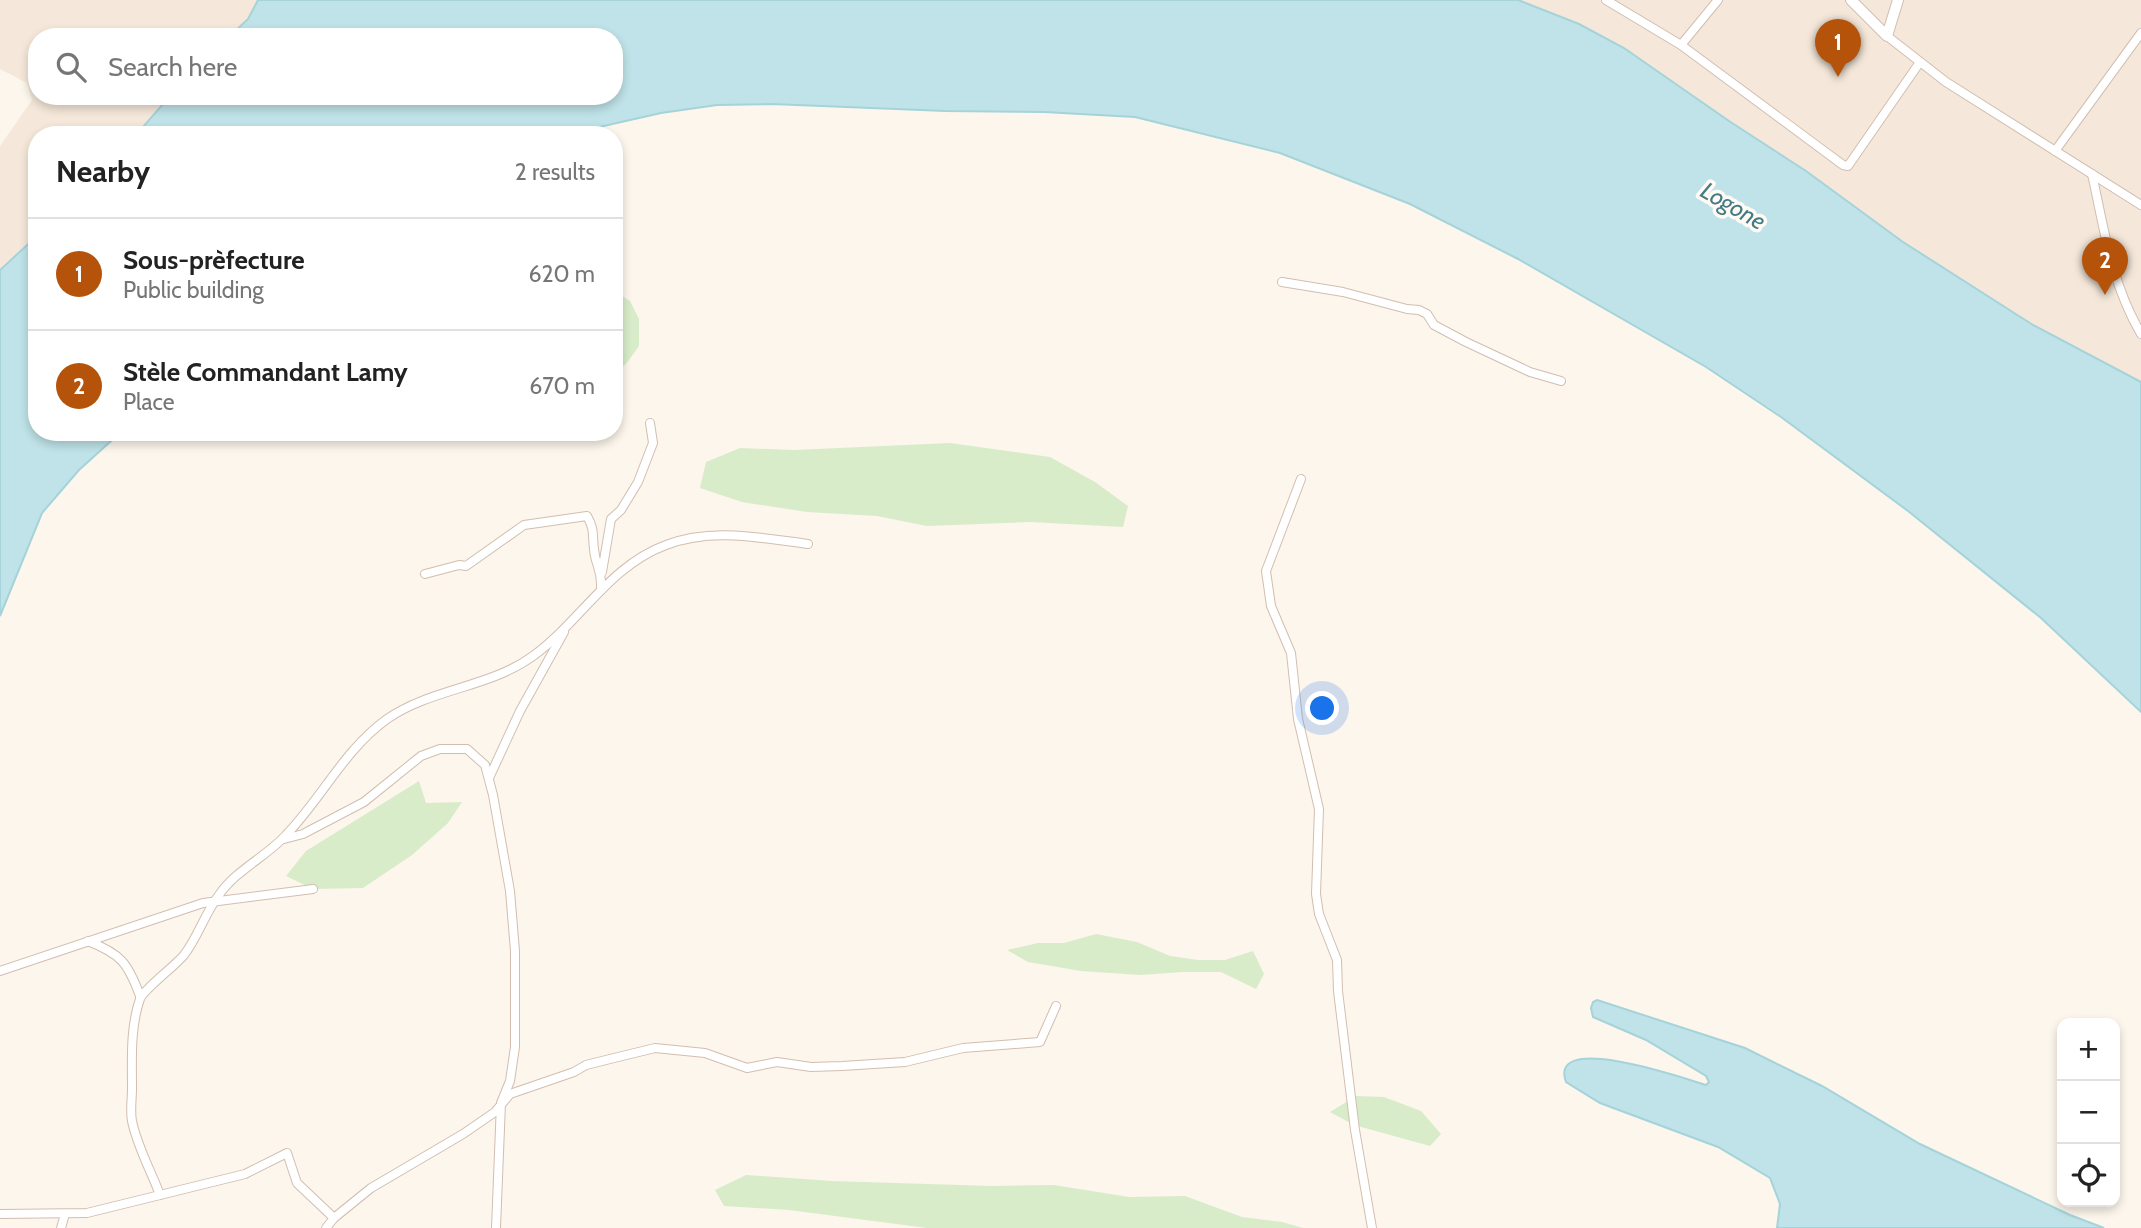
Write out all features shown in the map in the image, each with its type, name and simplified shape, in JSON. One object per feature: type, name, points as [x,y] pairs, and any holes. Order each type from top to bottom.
[{"type":"street","points":[[1606,0],[1681,45],[1848,166],[1920,62]]},
{"type":"street","points":[[1681,45],[1718,0]]},
{"type":"street","points":[[1851,0],[1887,36],[1946,82],[2141,205]]},
{"type":"street","points":[[1887,36],[1898,0]]},
{"type":"street","points":[[2055,151],[2141,33]]},
{"type":"street","points":[[2092,174],[2113,275],[2123,301],[2141,334]]},
{"type":"street","points":[[1282,282],[1343,292],[1419,310],[1427,314],[1434,325],[1466,342],[1530,372],[1561,382]]},
{"type":"street","points":[[601,588],[611,519],[621,510],[638,482],[653,443],[650,423]]},
{"type":"street","points":[[1301,479],[1266,571],[1271,606],[1291,653],[1298,719],[1319,809],[1316,894],[1319,914],[1337,960],[1338,991],[1354,1117],[1372,1228]]},
{"type":"street","points":[[425,574],[459,565],[466,566],[524,525],[587,516],[594,530],[594,551],[602,573]]},
{"type":"street","points":[[140,996],[168,973],[186,953],[214,902],[230,882],[281,840],[354,749],[387,720],[425,698],[508,670],[530,659],[567,626],[601,588],[648,553],[684,539],[722,535],[808,544]]},
{"type":"street","points":[[489,778],[520,711],[567,626]]},
{"type":"street","points":[[281,840],[303,834],[365,802],[421,757],[440,749],[467,749],[485,765],[510,891],[515,951],[515,1047],[510,1081],[501,1104],[496,1228]]},
{"type":"street","points":[[0,971],[203,903],[313,889]]},
{"type":"street","points":[[88,940],[123,960],[133,975],[140,996],[134,1024],[132,1120],[160,1195]]},
{"type":"street","points":[[326,1228],[334,1217],[371,1188],[463,1134],[495,1112],[510,1094],[574,1072],[586,1065],[655,1048],[705,1053],[747,1068],[778,1062],[811,1067],[905,1062],[963,1048],[1040,1042],[1056,1006]]},
{"type":"street","points":[[0,1214],[87,1213],[245,1174],[287,1153],[297,1183],[334,1217]]},
{"type":"street","points":[[61,1228],[65,1214]]},
{"type":"shaded area","points":[[0,0],[258,0],[248,19],[238,28],[28,28],[28,86],[27,83],[0,69]]},
{"type":"shaded area","points":[[1518,0],[2141,0],[2141,382],[2033,325],[1903,242],[1806,171],[1623,48],[1579,24]]},
{"type":"shaded area","points":[[29,105],[162,105],[144,126],[28,126],[28,244],[0,270],[0,146]]},
{"type":"green space","points":[[623,297],[630,301],[639,319],[639,346],[623,366]]},
{"type":"green space","points":[[950,443],[1050,457],[1095,482],[1128,506],[1123,527],[1031,522],[927,526],[877,516],[807,512],[742,502],[700,488],[706,462],[740,448],[794,450]]},
{"type":"green space","points":[[419,781],[426,803],[462,802],[448,823],[412,855],[363,888],[313,889],[286,876],[306,851]]},
{"type":"green space","points":[[1096,934],[1137,942],[1170,956],[1198,960],[1225,960],[1253,951],[1264,974],[1256,989],[1221,972],[1140,975],[1081,971],[1028,962],[1007,950],[1038,943],[1064,943]]},
{"type":"green space","points":[[1356,1096],[1384,1097],[1421,1111],[1441,1134],[1430,1146],[1354,1125],[1330,1112]]},
{"type":"green space","points":[[746,1175],[832,1181],[992,1186],[1054,1185],[1129,1197],[1185,1196],[1242,1217],[1282,1222],[1303,1228],[927,1228],[789,1210],[724,1206],[715,1190]]},
{"type":"water","name":"Logone","points":[[258,0],[1518,0],[1579,24],[1624,48],[1806,171],[1903,242],[2033,325],[2141,382],[2141,712],[2041,618],[1908,511],[1781,417],[1706,367],[1518,259],[1410,204],[1280,153],[1135,117],[772,104],[717,105],[661,113],[604,126],[144,126],[162,105],[623,105],[623,28],[238,28],[248,19]]},
{"type":"water","points":[[28,244],[28,441],[111,441],[79,470],[42,513],[0,616],[0,270]]},
{"type":"water","points":[[1597,1000],[1745,1048],[1822,1086],[1920,1144],[2070,1215],[2104,1228],[1777,1228],[1780,1204],[1770,1178],[1718,1147],[1600,1103],[1566,1082],[1566,1067],[1577,1060],[1597,1059],[1649,1068],[1706,1085],[1709,1082],[1706,1076],[1646,1040],[1593,1017],[1591,1008]]},
{"type":"place","name":"Sous-prèfecture","points":[[1838,77]]},
{"type":"place","name":"Stèle Commandant Lamy","points":[[2105,295]]}]
